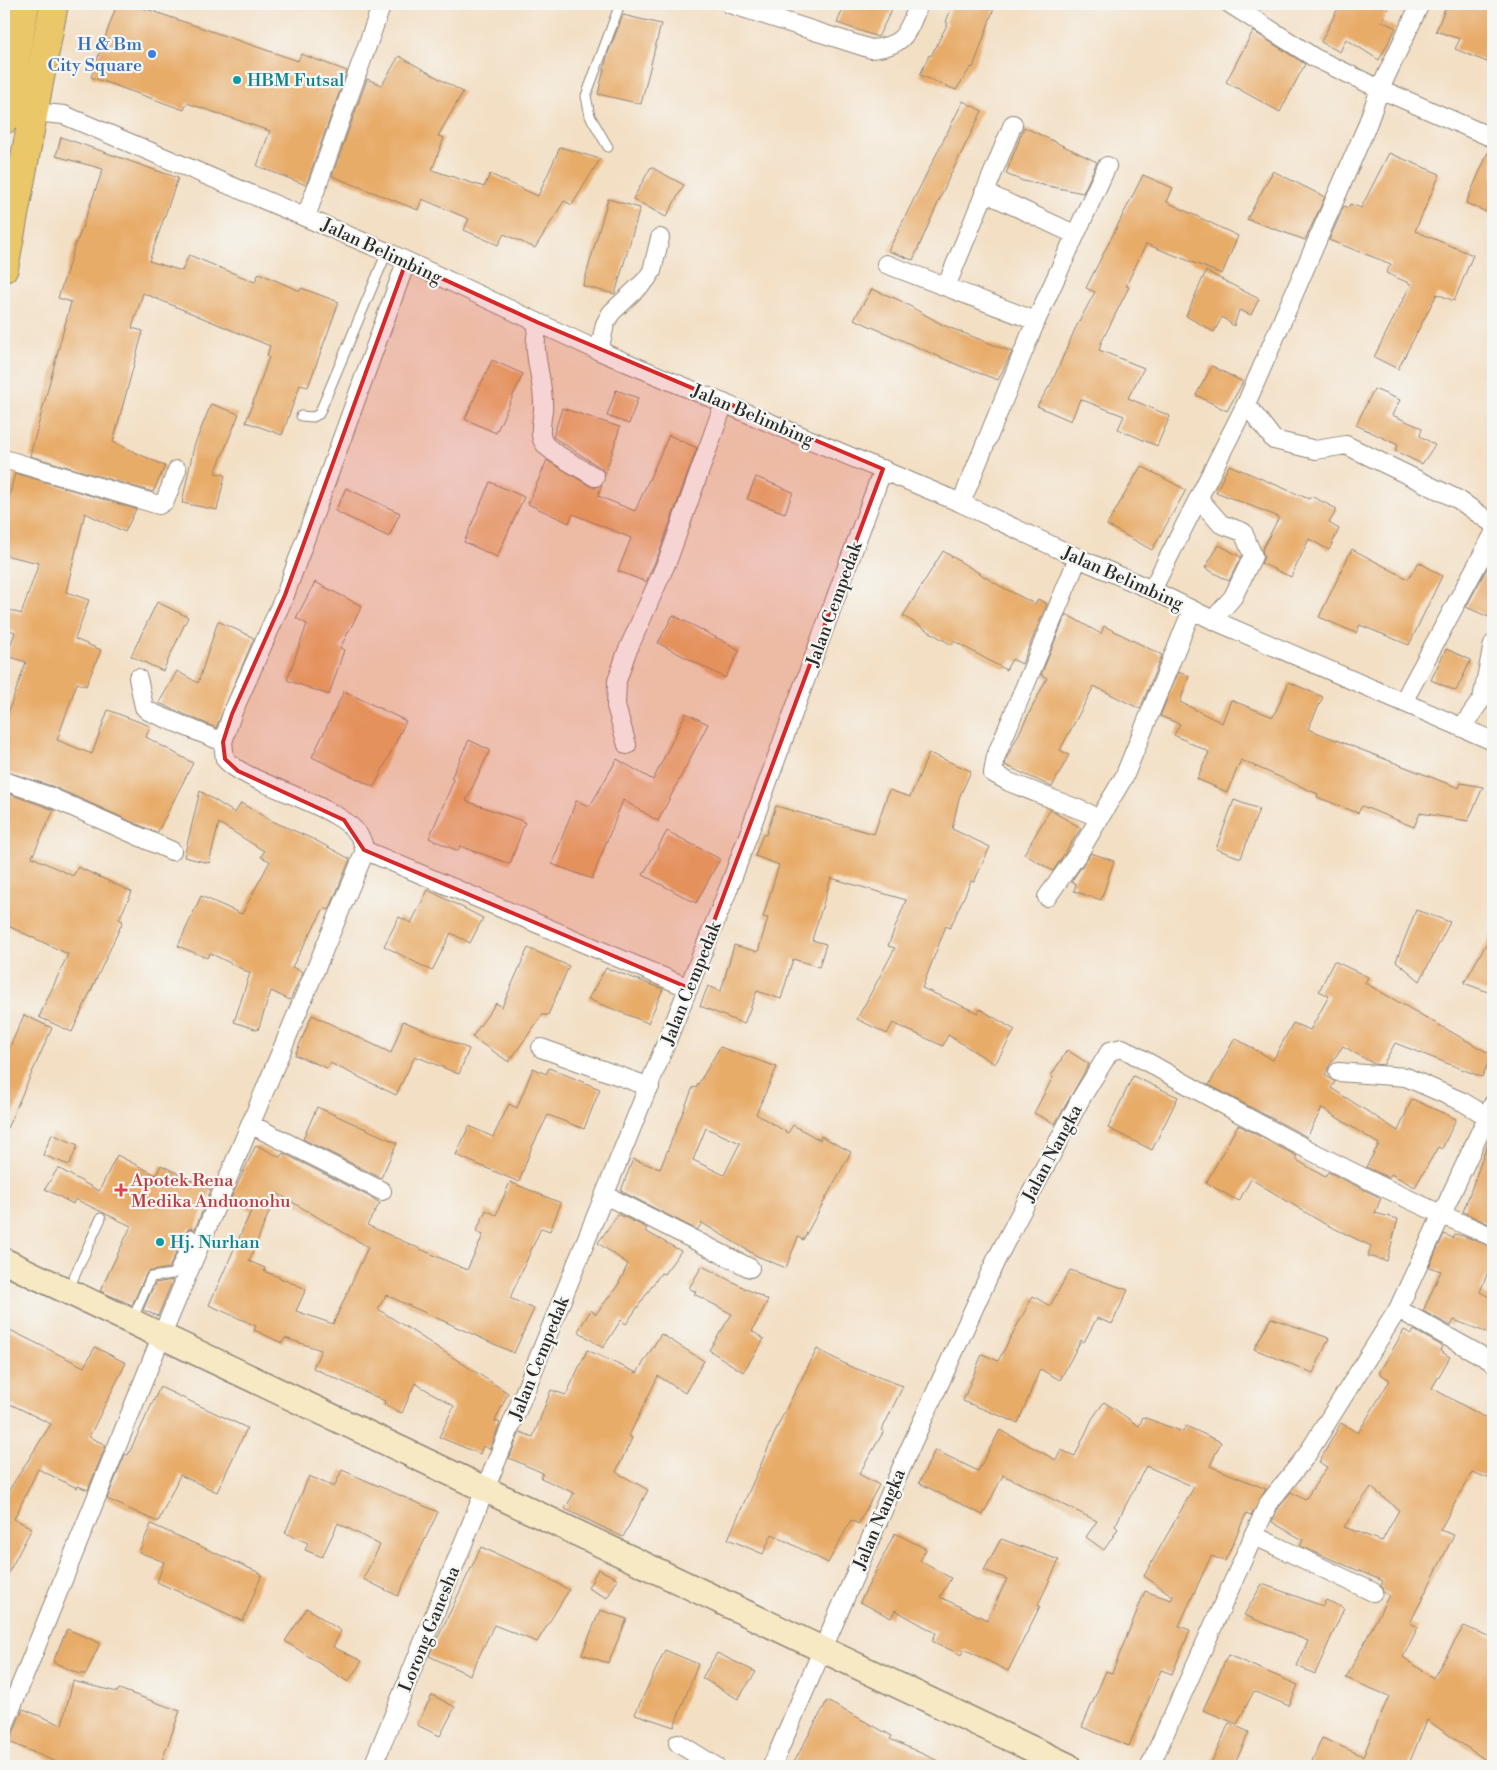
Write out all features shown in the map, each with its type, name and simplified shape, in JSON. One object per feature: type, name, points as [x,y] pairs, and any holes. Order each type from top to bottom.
[{"type":"highway","points":[[6,99],[24,4]]},
{"type":"highway","points":[[4,268],[54,4]]},
{"type":"street","points":[[306,217],[382,4]]},
{"type":"street","points":[[730,4],[870,49],[888,48],[898,43],[908,31],[919,4]]},
{"type":"street","points":[[1152,590],[1246,404],[1362,136],[1380,89],[1420,4]]},
{"type":"street","points":[[1238,5],[1315,58],[1380,89],[1493,138]]},
{"type":"street","name":"Jalan Belimbing","points":[[6,99],[35,112],[64,115],[387,252],[599,351],[961,503],[1078,558],[1152,590],[1213,620],[1493,742]]},
{"type":"street","points":[[946,287],[1012,124]]},
{"type":"street","points":[[961,503],[1036,321],[1074,234],[1107,166]]},
{"type":"street","points":[[984,192],[1074,234]]},
{"type":"street","points":[[599,351],[605,324],[611,313],[646,280],[652,271],[660,238]]},
{"type":"street","points":[[4,1726],[162,1335],[364,850],[360,840],[344,820],[314,804],[238,772],[225,759],[224,742],[232,714],[285,595],[406,262]]},
{"type":"street","points":[[886,264],[1036,321]]},
{"type":"street","points":[[539,323],[534,342],[540,368],[543,407],[541,438],[548,448],[595,477]]},
{"type":"street","points":[[627,745],[616,706],[617,680],[626,654],[669,557],[724,403]]},
{"type":"street","points":[[1246,404],[1274,440],[1316,450],[1346,444],[1459,500],[1493,524]]},
{"type":"street","points":[[4,459],[159,505],[165,501],[177,470]]},
{"type":"street","name":"Jalan Cempedak","points":[[485,1491],[689,988],[762,800],[883,469]]},
{"type":"street","points":[[1199,499],[1221,524],[1243,532],[1253,556],[1233,597],[1213,620]]},
{"type":"street","points":[[1403,702],[1493,534]]},
{"type":"street","points":[[1078,558],[996,756],[994,773],[1088,813]]},
{"type":"street","points":[[1047,896],[1080,851],[1124,777],[1192,610]]},
{"type":"street","points":[[1462,727],[1482,699],[1493,644]]},
{"type":"street","points":[[138,678],[144,707],[148,712],[224,742]]},
{"type":"street","points":[[4,781],[48,796],[172,851]]},
{"type":"street","points":[[364,850],[689,988]]},
{"type":"street","points":[[541,1048],[650,1087]]},
{"type":"street","name":"Jalan Nangka","points":[[772,1766],[910,1448],[996,1260],[1080,1100],[1102,1061],[1110,1051],[1122,1048],[1212,1100],[1442,1215],[1493,1237]]},
{"type":"street","points":[[1150,1766],[1268,1504],[1306,1456],[1398,1309],[1491,1114],[1406,1077],[1338,1072]]},
{"type":"street","points":[[250,1124],[382,1191]]},
{"type":"street","points":[[605,1195],[750,1268]]},
{"type":"street","points":[[4,1261],[485,1491],[1068,1766]]},
{"type":"street","points":[[1398,1309],[1493,1362]]},
{"type":"street","name":"Lorong Ganesha","points":[[373,1766],[485,1491]]},
{"type":"street","points":[[1253,1535],[1373,1592]]},
{"type":"street","points":[[678,1743],[715,1766]]},
{"type":"lane","points":[[608,147],[590,116],[586,96],[620,4]]},
{"type":"lane","points":[[301,416],[313,417],[319,414],[387,252]]},
{"type":"lane","points":[[67,1292],[102,1218]]},
{"type":"lane","points":[[130,1322],[152,1277],[173,1274],[191,1234]]},
{"type":"highlighted area","points":[[406,262],[539,323],[883,469],[689,988],[364,850],[344,820],[238,771],[225,759],[223,742],[232,714],[285,595]]},
{"type":"building","points":[[117,4],[132,4],[298,61],[301,54],[347,71],[306,185],[257,166],[270,131],[187,103],[184,110],[91,77]]},
{"type":"building","points":[[845,4],[891,4],[889,8],[892,9],[878,37],[837,23]]},
{"type":"building","points":[[953,4],[981,4],[994,8],[973,68],[971,67],[956,90],[920,75],[929,55],[931,56],[948,23],[946,22]]},
{"type":"building","points":[[1340,4],[1390,4],[1382,21],[1396,28],[1379,60],[1346,39],[1340,52],[1321,42]]},
{"type":"building","points":[[1447,4],[1493,4],[1493,46],[1487,62],[1455,49],[1460,39],[1436,31]]},
{"type":"building","points":[[623,15],[661,24],[641,104],[598,94],[608,53]]},
{"type":"building","points":[[1253,31],[1305,64],[1280,112],[1226,82]]},
{"type":"building","points":[[399,56],[463,92],[438,136],[444,138],[432,170],[484,187],[490,174],[538,196],[560,147],[600,159],[572,205],[564,201],[535,248],[504,234],[498,245],[464,230],[469,219],[422,199],[418,210],[332,176],[367,79],[382,85]]},
{"type":"building","points":[[963,101],[982,111],[948,180],[913,260],[888,251]]},
{"type":"building","points":[[1024,127],[1097,162],[1083,193],[1023,181],[1006,174]]},
{"type":"building","points":[[61,137],[178,178],[149,261],[182,271],[189,255],[255,282],[259,273],[300,291],[301,288],[339,302],[308,387],[300,385],[282,435],[246,422],[269,357],[267,356],[270,346],[143,293],[132,328],[143,331],[113,442],[165,466],[153,492],[30,456],[71,302],[58,298],[103,169],[56,156]]},
{"type":"building","points":[[1490,148],[1493,148],[1493,215],[1466,203]]},
{"type":"building","points":[[1389,153],[1440,174],[1415,231],[1473,255],[1454,301],[1437,294],[1398,369],[1374,357],[1411,284],[1386,273],[1391,264],[1329,240],[1344,206],[1348,208],[1350,204],[1361,208]]},
{"type":"building","points":[[651,167],[684,185],[666,217],[633,199]]},
{"type":"building","points":[[1273,171],[1325,197],[1305,240],[1247,219]]},
{"type":"building","points":[[1143,175],[1173,188],[1167,202],[1238,236],[1222,274],[1146,244],[1126,286],[1129,287],[1101,343],[1099,350],[1144,368],[1128,398],[1170,416],[1157,446],[1118,429],[1124,416],[1080,399],[1071,421],[1037,406],[1052,382],[1075,329],[1095,292],[1086,288]]},
{"type":"building","points":[[608,199],[640,208],[615,294],[583,286]]},
{"type":"building","points":[[1206,271],[1259,299],[1251,315],[1239,310],[1234,326],[1222,317],[1214,332],[1186,316]]},
{"type":"building","points":[[872,289],[899,300],[943,325],[1012,352],[998,380],[960,366],[854,319]]},
{"type":"building","points":[[492,360],[523,374],[496,433],[465,419]]},
{"type":"building","points":[[1212,366],[1243,382],[1227,411],[1196,395]]},
{"type":"building","points":[[1374,389],[1400,400],[1392,415],[1422,428],[1420,436],[1435,445],[1422,464],[1395,451],[1398,445],[1356,425]]},
{"type":"building","points":[[616,390],[638,398],[629,424],[607,416]]},
{"type":"building","points":[[211,404],[239,414],[215,473],[225,475],[217,510],[182,503],[194,446]]},
{"type":"building","points":[[562,408],[620,427],[605,475],[601,468],[553,437]]},
{"type":"building","points":[[669,435],[697,448],[659,553],[646,582],[618,571],[631,538],[573,514],[569,523],[528,504],[547,460],[590,486],[595,488],[602,484],[598,496],[635,511]]},
{"type":"building","points":[[1229,465],[1309,499],[1311,496],[1337,509],[1329,523],[1339,529],[1329,550],[1309,539],[1291,577],[1261,563],[1264,557],[1262,550],[1279,517],[1216,492]]},
{"type":"building","points":[[1141,466],[1186,490],[1152,550],[1107,525]]},
{"type":"building","points":[[15,473],[136,509],[125,532],[85,513],[66,592],[89,600],[75,639],[101,650],[86,686],[77,683],[57,740],[92,754],[108,710],[150,726],[146,737],[193,763],[157,833],[52,786],[4,771],[4,724],[26,662],[7,656],[15,632],[4,628],[4,608],[21,614],[39,563],[4,555],[4,518]]},
{"type":"building","points":[[756,477],[793,492],[785,513],[747,499]]},
{"type":"building","points":[[490,482],[524,497],[497,557],[464,542]]},
{"type":"building","points":[[346,488],[400,513],[389,537],[335,511]]},
{"type":"building","points":[[1219,545],[1241,557],[1229,581],[1205,568]]},
{"type":"building","points":[[1352,549],[1408,579],[1419,562],[1442,576],[1409,645],[1360,625],[1356,633],[1319,617]]},
{"type":"building","points":[[943,551],[1000,586],[1035,604],[1038,599],[1047,604],[1022,664],[1012,659],[1006,670],[954,641],[952,645],[903,616]]},
{"type":"building","points":[[1493,557],[1493,619],[1466,607]]},
{"type":"building","points":[[315,582],[362,606],[340,648],[344,650],[329,695],[287,680],[307,624],[296,618]]},
{"type":"building","points":[[157,602],[188,617],[163,671],[131,656]]},
{"type":"building","points":[[1066,614],[1101,634],[1104,626],[1162,655],[1140,709],[1094,686],[1060,750],[1069,755],[1052,787],[1005,765],[1007,757],[1047,678],[1041,675]]},
{"type":"building","points":[[673,615],[740,650],[725,678],[658,643]]},
{"type":"building","points":[[218,621],[254,638],[216,728],[159,703],[177,671],[198,683]]},
{"type":"building","points":[[1446,649],[1471,660],[1456,691],[1431,680]]},
{"type":"building","points":[[1178,672],[1189,676],[1180,702],[1222,723],[1231,700],[1273,717],[1289,682],[1323,697],[1308,729],[1459,788],[1461,783],[1483,787],[1468,821],[1420,813],[1414,827],[1362,806],[1358,813],[1317,797],[1318,794],[1241,760],[1227,792],[1197,779],[1209,752],[1174,735],[1180,724],[1160,716]]},
{"type":"building","points":[[344,691],[406,721],[374,787],[312,757]]},
{"type":"building","points":[[686,713],[708,724],[658,821],[623,800],[592,879],[552,864],[576,801],[590,806],[617,759],[653,780]]},
{"type":"building","points":[[469,740],[490,750],[466,801],[525,822],[510,864],[460,846],[458,851],[429,838],[454,780],[451,778]]},
{"type":"building","points":[[929,753],[971,771],[959,798],[952,829],[990,847],[974,882],[971,881],[950,928],[946,926],[922,988],[978,1013],[980,1009],[1015,1030],[995,1064],[948,1035],[943,1046],[893,1023],[887,1034],[857,1019],[895,948],[888,946],[906,900],[831,878],[812,940],[826,944],[819,967],[793,959],[781,999],[757,991],[744,1024],[700,1006],[708,986],[721,991],[734,945],[758,952],[768,918],[763,917],[779,865],[755,856],[763,834],[766,835],[776,806],[874,834],[889,790],[910,797]]},
{"type":"building","points":[[200,791],[235,813],[241,803],[270,820],[315,840],[350,859],[330,908],[328,910],[324,908],[292,967],[303,972],[290,1000],[271,991],[258,1030],[234,1022],[250,973],[210,953],[207,958],[178,946],[201,896],[242,914],[270,861],[261,857],[264,851],[219,823],[209,863],[184,857]]},
{"type":"building","points":[[4,792],[54,810],[32,857],[73,876],[78,867],[132,892],[119,919],[123,921],[72,1032],[39,1017],[68,954],[4,924]]},
{"type":"building","points":[[1234,800],[1259,809],[1241,858],[1216,849]]},
{"type":"building","points":[[1050,810],[1081,828],[1053,871],[1024,854]]},
{"type":"building","points":[[667,831],[720,859],[696,903],[643,875]]},
{"type":"building","points":[[1091,853],[1114,861],[1101,900],[1074,891],[1076,884],[1071,882]]},
{"type":"building","points":[[428,890],[483,918],[470,943],[451,933],[432,971],[384,946],[399,917],[411,923]]},
{"type":"building","points":[[1416,910],[1450,922],[1420,981],[1396,961]]},
{"type":"building","points":[[1493,932],[1493,994],[1464,983]]},
{"type":"building","points":[[528,948],[569,966],[548,1015],[542,1015],[509,1062],[472,1037],[496,1003],[502,1007]]},
{"type":"building","points":[[1334,961],[1368,977],[1365,983],[1492,1055],[1482,1077],[1395,1043],[1383,1065],[1374,1064],[1343,1046],[1329,1066],[1325,1075],[1335,1082],[1331,1088],[1398,1131],[1412,1099],[1456,1119],[1442,1149],[1438,1147],[1415,1187],[1391,1174],[1389,1178],[1366,1167],[1379,1144],[1322,1108],[1307,1137],[1209,1085],[1235,1038],[1273,1060],[1293,1023],[1310,1030],[1329,996],[1319,991]]},
{"type":"building","points":[[606,968],[663,989],[648,1023],[588,999]]},
{"type":"building","points":[[24,1015],[52,1028],[4,1135],[4,1060]]},
{"type":"building","points":[[312,1015],[391,1053],[403,1021],[469,1049],[459,1074],[415,1056],[396,1095],[330,1063],[327,1068],[295,1055]]},
{"type":"building","points":[[720,1047],[777,1067],[756,1114],[788,1133],[793,1125],[820,1140],[821,1136],[851,1152],[803,1240],[798,1237],[786,1268],[757,1256],[702,1223],[697,1230],[621,1191],[633,1159],[660,1169],[693,1087],[696,1088]],"holes":[[[706,1128],[740,1143],[724,1175],[693,1160]]]},
{"type":"building","points":[[1067,1050],[1089,1064],[1055,1124],[1034,1113],[1053,1077],[1051,1076]]},
{"type":"building","points":[[533,1068],[546,1074],[549,1068],[600,1089],[584,1129],[548,1115],[531,1149],[519,1182],[456,1155],[469,1126],[493,1137],[509,1104],[517,1108]]},
{"type":"building","points":[[1133,1076],[1178,1097],[1152,1150],[1108,1128]]},
{"type":"building","points":[[317,1107],[397,1143],[381,1178],[303,1139]]},
{"type":"building","points":[[1238,1125],[1297,1156],[1295,1159],[1325,1177],[1328,1172],[1381,1198],[1375,1213],[1398,1219],[1387,1261],[1368,1256],[1371,1246],[1323,1223],[1251,1179],[1239,1201],[1206,1183]]},
{"type":"building","points":[[52,1134],[78,1145],[69,1165],[43,1155]]},
{"type":"building","points":[[1491,1135],[1493,1136],[1493,1226],[1463,1212]]},
{"type":"building","points":[[256,1145],[280,1157],[283,1153],[372,1198],[380,1203],[367,1225],[467,1270],[483,1235],[476,1232],[486,1210],[496,1215],[510,1182],[561,1203],[550,1231],[541,1228],[510,1298],[534,1309],[514,1353],[386,1295],[378,1309],[508,1393],[495,1421],[500,1423],[490,1449],[483,1446],[480,1454],[439,1437],[454,1406],[415,1383],[402,1413],[384,1405],[385,1401],[313,1368],[321,1350],[285,1338],[282,1343],[254,1330],[256,1326],[209,1305],[251,1211],[230,1200]],"holes":[[[277,1193],[368,1247],[333,1324],[296,1311],[306,1289],[264,1271],[265,1268],[249,1261]]]},
{"type":"building","name":"Hj. Nurhan","points":[[117,1155],[156,1175],[161,1165],[211,1190],[195,1229],[190,1228],[186,1231],[169,1268],[147,1272],[132,1305],[100,1291],[131,1226],[75,1199],[73,1204],[45,1189],[58,1168],[99,1191]]},
{"type":"building","points":[[618,1214],[647,1228],[645,1231],[681,1251],[664,1274],[661,1273],[626,1324],[621,1320],[603,1348],[578,1331],[591,1310],[596,1314],[618,1285],[628,1264],[598,1243]]},
{"type":"building","points":[[1444,1234],[1453,1238],[1455,1234],[1463,1236],[1493,1247],[1493,1259],[1480,1292],[1493,1299],[1493,1335],[1454,1320],[1451,1326],[1423,1311],[1441,1271],[1429,1267]]},
{"type":"building","points":[[702,1266],[768,1300],[752,1331],[764,1339],[743,1372],[709,1350],[732,1314],[694,1294],[696,1292],[689,1288]]},
{"type":"building","points":[[1070,1270],[1128,1290],[1112,1324],[1097,1318],[1084,1342],[1081,1340],[1060,1380],[1040,1369],[1018,1423],[963,1401],[982,1354],[998,1361],[1033,1296],[1050,1306]]},
{"type":"building","points":[[173,1280],[158,1316],[143,1310],[155,1283]]},
{"type":"building","points":[[1271,1318],[1329,1338],[1313,1373],[1254,1349]]},
{"type":"building","points":[[4,1327],[84,1367],[95,1347],[126,1363],[89,1437],[106,1445],[88,1490],[78,1486],[77,1488],[38,1469],[14,1519],[32,1528],[4,1581],[4,1498],[51,1424],[4,1401]]},
{"type":"building","points":[[1404,1330],[1412,1334],[1414,1330],[1442,1346],[1440,1351],[1450,1357],[1432,1388],[1493,1422],[1493,1480],[1472,1472],[1440,1530],[1454,1535],[1410,1623],[1418,1627],[1403,1657],[1433,1678],[1464,1626],[1493,1638],[1493,1765],[1427,1720],[1408,1766],[1310,1766],[1322,1738],[1363,1756],[1389,1696],[1346,1678],[1389,1595],[1383,1592],[1381,1585],[1383,1581],[1300,1546],[1303,1540],[1272,1522],[1277,1510],[1291,1492],[1305,1500],[1327,1467],[1319,1462],[1341,1423],[1358,1433],[1390,1380],[1379,1373]],"holes":[[[1371,1487],[1399,1510],[1382,1541],[1344,1527]]]},
{"type":"building","points":[[661,1334],[704,1361],[685,1393],[658,1376],[629,1436],[632,1438],[616,1472],[648,1490],[623,1537],[565,1509],[574,1493],[541,1478],[543,1473],[509,1458],[520,1432],[533,1437],[551,1390],[566,1395],[587,1350],[637,1373]]},
{"type":"building","points":[[817,1349],[849,1366],[903,1386],[882,1430],[884,1431],[859,1474],[879,1485],[858,1524],[851,1520],[828,1563],[772,1534],[763,1554],[728,1539],[780,1421]]},
{"type":"building","points":[[160,1387],[247,1428],[217,1492],[180,1475],[158,1522],[107,1499],[125,1454],[128,1455]]},
{"type":"building","points":[[1104,1402],[1139,1426],[1143,1417],[1183,1432],[1186,1426],[1221,1442],[1210,1466],[1266,1489],[1251,1516],[1246,1514],[1225,1561],[1211,1556],[1179,1626],[1190,1630],[1172,1674],[1161,1670],[1129,1746],[1082,1727],[1106,1671],[1112,1673],[1145,1591],[1171,1600],[1173,1596],[1144,1576],[1194,1487],[1146,1466],[1115,1526],[1118,1529],[1104,1550],[1086,1537],[1097,1521],[1003,1475],[983,1515],[919,1483],[935,1450],[978,1471],[1000,1430],[1056,1460],[1061,1450],[1075,1456],[1092,1419]]},
{"type":"building","points":[[342,1470],[438,1512],[398,1596],[363,1579],[380,1545],[338,1523],[322,1557],[305,1550],[308,1543],[285,1533],[309,1476],[334,1487]]},
{"type":"building","points":[[151,1524],[262,1574],[243,1621],[157,1582],[164,1562],[139,1552]]},
{"type":"building","points":[[895,1533],[926,1549],[920,1561],[951,1578],[940,1597],[987,1620],[1007,1579],[984,1570],[1001,1539],[1059,1560],[1038,1605],[1040,1606],[1008,1671],[964,1649],[961,1655],[932,1641],[936,1633],[895,1610],[891,1618],[860,1602]]},
{"type":"building","points":[[481,1547],[533,1570],[569,1590],[537,1642],[494,1625],[470,1675],[429,1656]]},
{"type":"building","points":[[598,1569],[618,1579],[607,1598],[588,1588]]},
{"type":"building","points":[[1262,1584],[1323,1606],[1326,1600],[1344,1608],[1315,1674],[1297,1666],[1308,1641],[1244,1615]]},
{"type":"building","points":[[307,1608],[341,1631],[333,1647],[362,1661],[348,1682],[285,1641]]},
{"type":"building","points":[[600,1610],[627,1619],[608,1663],[582,1654]]},
{"type":"building","points":[[67,1629],[100,1643],[86,1674],[79,1674],[53,1662]]},
{"type":"building","points":[[665,1650],[698,1664],[674,1727],[635,1714]]},
{"type":"building","points":[[717,1653],[756,1672],[738,1699],[702,1678]]},
{"type":"building","points":[[1228,1655],[1298,1685],[1289,1706],[1254,1691],[1237,1724],[1203,1710]]},
{"type":"building","points":[[73,1681],[117,1692],[119,1689],[180,1711],[160,1766],[66,1766],[9,1742],[23,1709],[62,1725]]},
{"type":"building","points":[[432,1695],[455,1707],[440,1736],[417,1725]]},
{"type":"building","points":[[827,1701],[892,1736],[890,1739],[949,1766],[792,1766]]},
{"type":"building","points":[[1229,1723],[1249,1732],[1234,1766],[1210,1766]]},
{"type":"place","name":"H & Bm City Square","points":[[152,54]]},
{"type":"place","name":"HBM Futsal","points":[[237,80]]},
{"type":"place","name":"Apotek Rena Medika Anduonohu","points":[[121,1190]]},
{"type":"place","name":"Hj. Nurhan","points":[[160,1242]]}]
